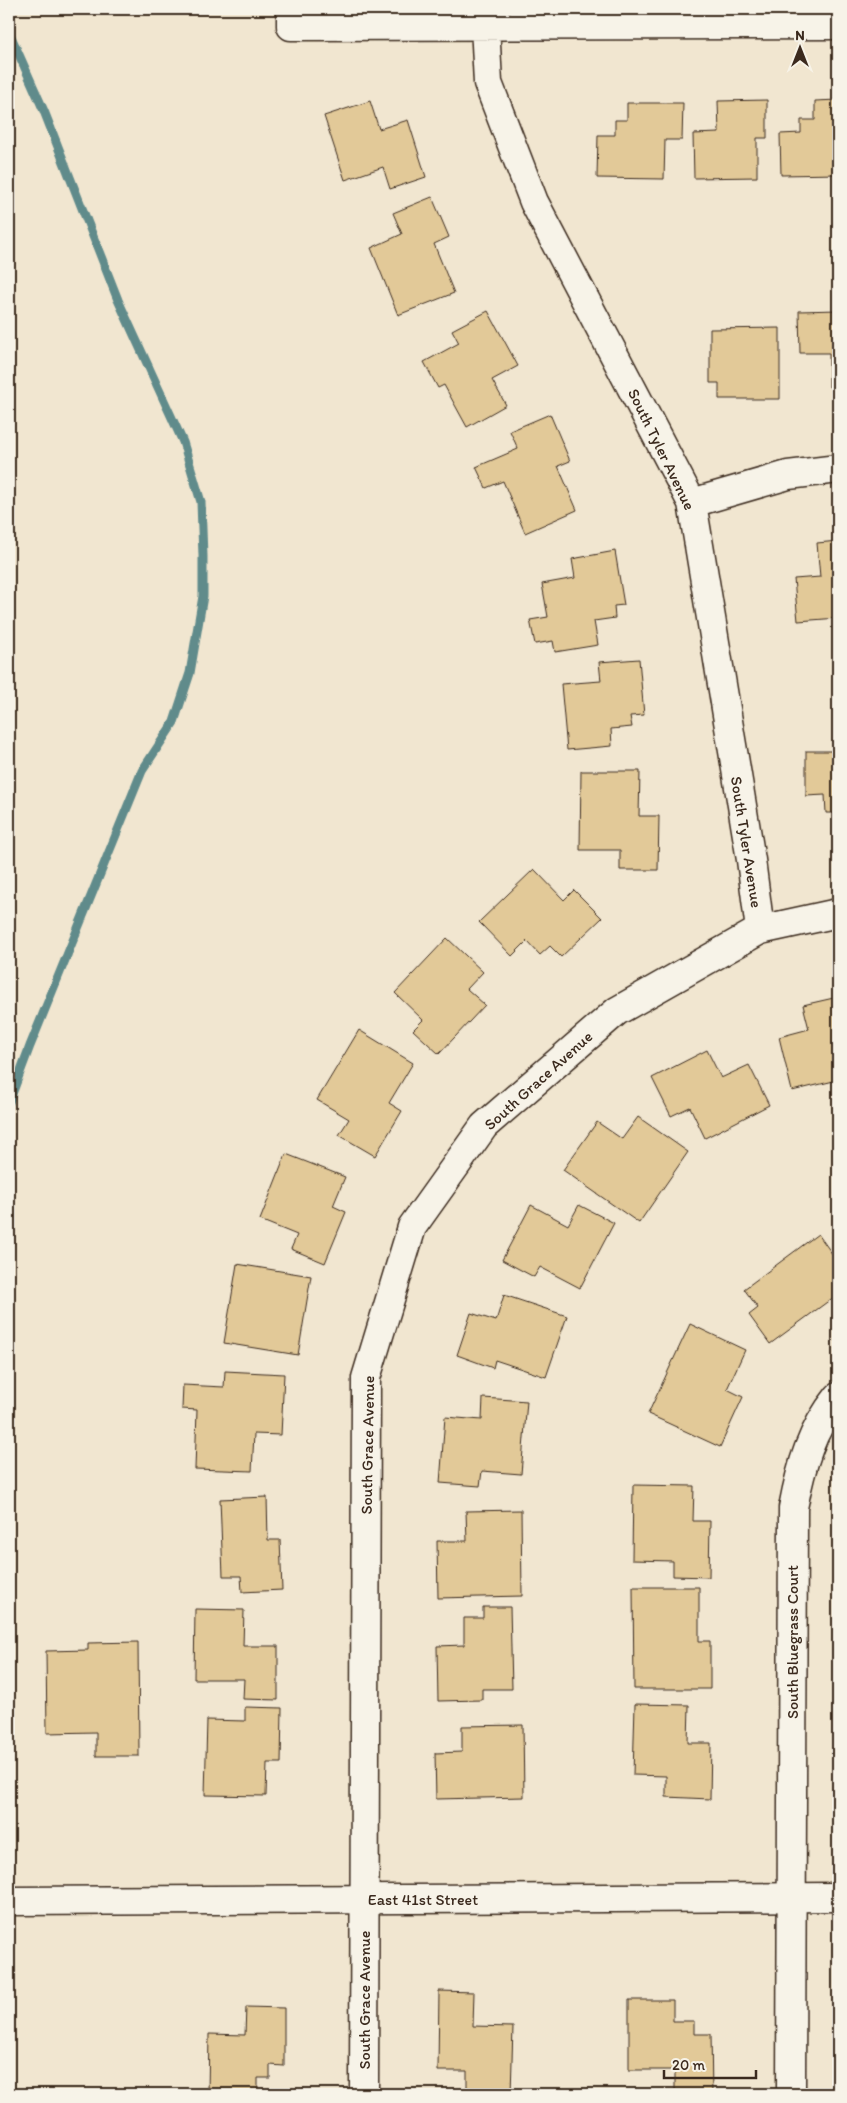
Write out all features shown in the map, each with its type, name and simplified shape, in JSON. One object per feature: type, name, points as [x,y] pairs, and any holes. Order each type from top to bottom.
[{"type":"street","points":[[291,17],[484,25],[734,17],[838,25]]},
{"type":"street","name":"South Tyler Avenue","points":[[484,25],[488,83],[534,202],[692,503],[751,860],[760,930]]},
{"type":"street","points":[[692,503],[788,475],[838,469]]},
{"type":"street","name":"South Grace Avenue","points":[[364,2094],[363,1899],[366,1378],[412,1227],[484,1126],[617,1010],[760,930],[838,913]]},
{"type":"street","name":"South Bluegrass Court","points":[[792,2094],[793,1508],[800,1470],[810,1440],[826,1412],[838,1397]]},
{"type":"street","name":"East 41st Street","points":[[9,1901],[838,1897]]},
{"type":"building","points":[[767,100],[767,138],[757,138],[757,177],[694,178],[693,134],[719,133],[718,101]]},
{"type":"building","points":[[838,100],[838,174],[781,175],[780,134],[801,133],[801,120],[815,120],[815,101]]},
{"type":"building","points":[[370,101],[379,129],[408,120],[426,177],[390,189],[383,167],[345,180],[324,116]]},
{"type":"building","points":[[627,103],[683,103],[682,140],[665,140],[664,179],[597,178],[598,135],[615,135],[615,120],[627,120]]},
{"type":"building","points":[[432,197],[449,237],[434,244],[454,293],[398,315],[371,248],[402,234],[393,213]]},
{"type":"building","points":[[838,310],[838,387],[829,387],[829,353],[800,353],[799,311]]},
{"type":"building","points":[[488,311],[518,366],[492,380],[506,405],[467,427],[444,385],[438,388],[424,362],[459,343],[452,330]]},
{"type":"building","points":[[780,328],[780,399],[719,399],[719,383],[710,383],[710,329]]},
{"type":"building","points":[[550,414],[570,461],[558,466],[577,510],[525,533],[503,481],[486,488],[476,467],[518,449],[510,431]]},
{"type":"building","points":[[838,541],[838,618],[798,621],[794,579],[820,577],[817,543]]},
{"type":"building","points":[[615,551],[624,605],[614,606],[615,618],[594,621],[598,645],[555,652],[553,641],[535,644],[530,620],[548,617],[542,584],[575,578],[572,559]]},
{"type":"building","points":[[639,659],[644,715],[630,716],[632,727],[611,729],[612,746],[567,750],[561,684],[601,681],[599,662]]},
{"type":"building","points":[[806,751],[838,751],[838,828],[836,828],[836,813],[826,813],[825,795],[806,796]]},
{"type":"building","points":[[581,771],[640,771],[639,816],[659,816],[658,870],[620,870],[620,850],[580,850]]},
{"type":"building","points":[[534,869],[564,900],[574,890],[602,918],[561,957],[550,946],[540,955],[527,941],[512,956],[479,922]]},
{"type":"building","points":[[447,938],[483,972],[467,989],[485,1005],[439,1054],[413,1030],[423,1020],[395,993]]},
{"type":"building","points":[[838,997],[838,1080],[792,1091],[779,1037],[809,1029],[803,1005]]},
{"type":"building","points":[[359,1030],[413,1063],[389,1103],[402,1111],[375,1156],[339,1135],[349,1119],[317,1100]]},
{"type":"building","points":[[707,1050],[721,1078],[749,1065],[769,1105],[705,1138],[690,1107],[671,1116],[652,1078]]},
{"type":"building","points":[[638,1117],[688,1152],[639,1223],[563,1170],[597,1122],[622,1139]]},
{"type":"building","points":[[286,1154],[345,1177],[333,1206],[346,1212],[325,1263],[291,1249],[297,1235],[260,1220]]},
{"type":"building","points":[[531,1205],[568,1225],[579,1205],[614,1223],[580,1288],[540,1267],[534,1277],[502,1260]]},
{"type":"building","points":[[818,1234],[838,1262],[838,1294],[770,1344],[749,1315],[758,1308],[744,1289]]},
{"type":"building","points":[[237,1264],[311,1276],[298,1355],[224,1343]]},
{"type":"building","points":[[504,1295],[567,1316],[546,1377],[495,1360],[493,1368],[457,1355],[471,1313],[496,1321]]},
{"type":"building","points":[[690,1324],[745,1350],[727,1389],[743,1397],[720,1447],[648,1414]]},
{"type":"building","points":[[225,1371],[284,1374],[281,1435],[254,1434],[252,1471],[195,1469],[197,1410],[182,1409],[183,1385],[224,1387]]},
{"type":"building","points":[[483,1398],[527,1401],[521,1474],[482,1471],[480,1486],[440,1483],[445,1417],[482,1420]]},
{"type":"building","points":[[633,1485],[694,1486],[693,1521],[710,1521],[709,1577],[673,1576],[673,1561],[632,1560]]},
{"type":"building","points":[[267,1497],[268,1540],[280,1540],[282,1590],[242,1592],[241,1576],[223,1576],[220,1499]]},
{"type":"building","points":[[521,1510],[522,1596],[438,1598],[437,1541],[467,1541],[466,1511]]},
{"type":"building","points":[[633,1587],[699,1587],[699,1641],[710,1641],[710,1689],[634,1689]]},
{"type":"building","points":[[483,1607],[510,1607],[512,1689],[482,1689],[482,1700],[438,1701],[437,1646],[464,1645],[464,1618],[483,1618]]},
{"type":"building","points":[[195,1609],[244,1610],[243,1646],[278,1646],[278,1700],[243,1699],[244,1679],[194,1679]]},
{"type":"building","points":[[138,1642],[139,1756],[96,1756],[96,1732],[47,1733],[46,1651],[88,1650],[88,1643]]},
{"type":"building","points":[[635,1704],[689,1705],[688,1743],[711,1743],[710,1799],[666,1797],[666,1776],[633,1775]]},
{"type":"building","points":[[245,1707],[282,1708],[281,1763],[267,1763],[266,1796],[205,1795],[207,1720],[245,1721]]},
{"type":"building","points":[[523,1725],[524,1797],[436,1799],[435,1753],[462,1752],[462,1726]]},
{"type":"building","points":[[439,1991],[474,1992],[473,2026],[513,2027],[511,2094],[467,2094],[467,2071],[438,2071]]},
{"type":"building","points":[[629,2000],[673,2000],[673,2021],[694,2021],[694,2034],[711,2034],[712,2094],[675,2094],[675,2070],[629,2070]]},
{"type":"building","points":[[246,2007],[284,2008],[284,2066],[270,2065],[270,2078],[258,2078],[258,2094],[208,2094],[209,2034],[245,2035]]},
{"type":"waterway","points":[[9,32],[44,111],[118,300],[183,442],[201,502],[203,556],[203,596],[190,673],[174,722],[142,771],[9,1102]]}]
